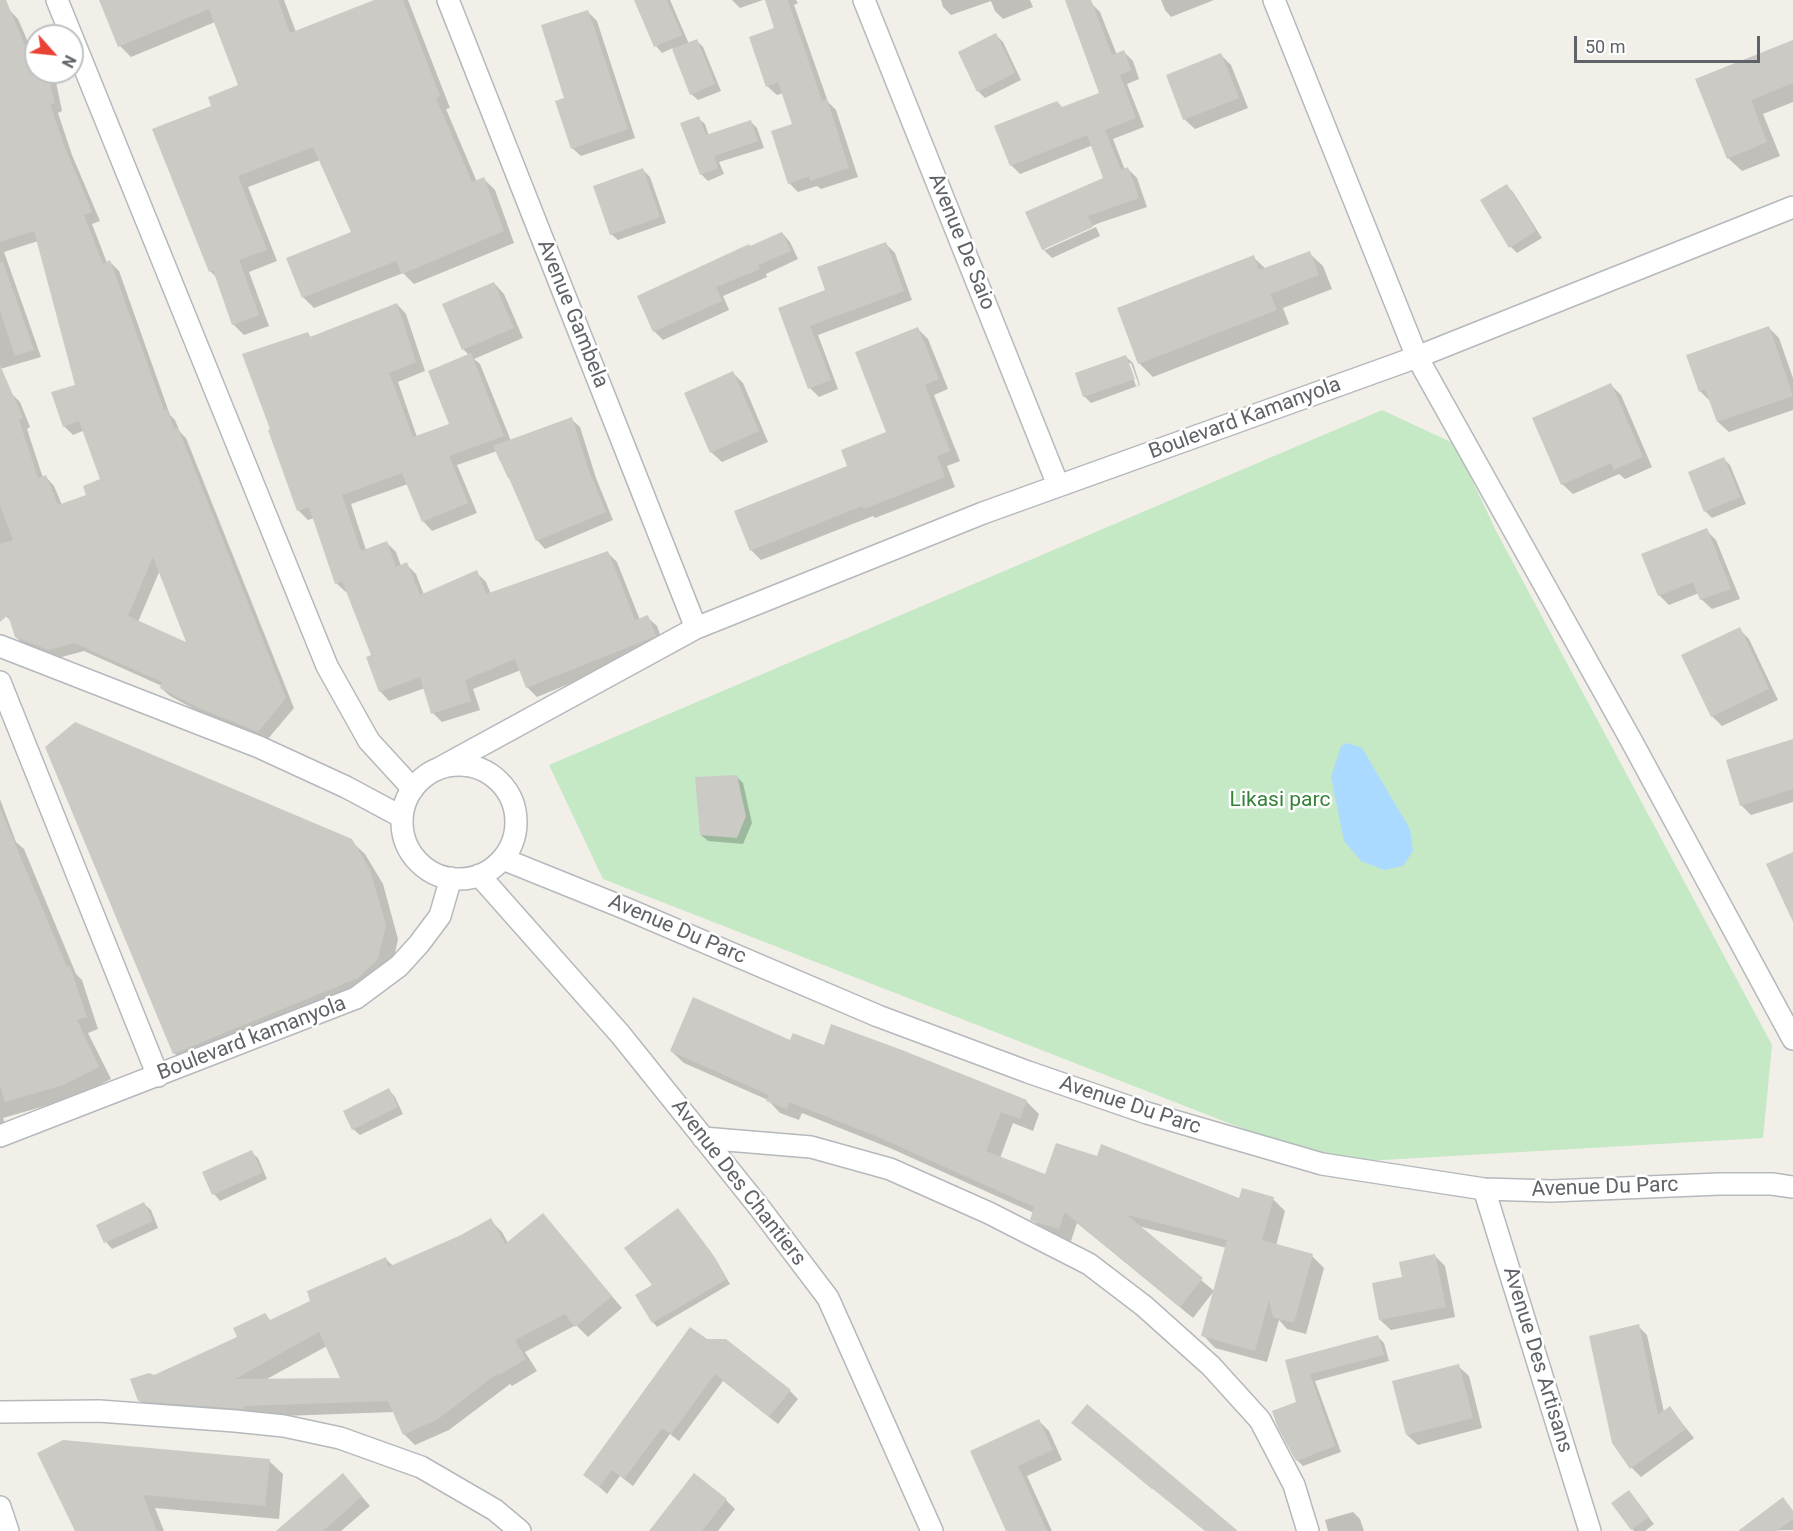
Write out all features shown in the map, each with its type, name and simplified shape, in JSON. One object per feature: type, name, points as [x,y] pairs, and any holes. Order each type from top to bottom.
[{"type":"street","points":[[57,0],[327,666],[369,741],[413,789]]},
{"type":"street","name":"Avenue Gambela","points":[[448,0],[696,628]]},
{"type":"street","name":"Avenue De Saio","points":[[864,0],[1058,485]]},
{"type":"street","points":[[1275,0],[1417,357],[1631,740],[1793,1039]]},
{"type":"street","name":"Boulevard Kamanyola","points":[[436,770],[696,628],[972,517],[1417,357],[1793,207]]},
{"type":"street","points":[[0,646],[259,747],[346,787],[402,817]]},
{"type":"street","points":[[0,682],[158,1076]]},
{"type":"street","points":[[452,765],[470,765],[486,771],[500,781],[510,795],[515,811],[516,828],[512,844],[492,869],[465,879],[451,878],[437,875],[415,857],[405,838],[402,817],[413,789],[427,775],[436,770],[452,765]]},
{"type":"street","name":"Avenue Du Parc","points":[[502,859],[627,909],[878,1016],[1028,1072],[1147,1113],[1322,1164],[1485,1189],[1552,1191],[1719,1184],[1793,1187]]},
{"type":"street","name":"Avenue Des Chantiers","points":[[479,875],[620,1034],[759,1207],[828,1298],[932,1531]]},
{"type":"street","name":"Boulevard kamanyola","points":[[0,1136],[356,998],[399,966],[419,944],[440,916],[451,878]]},
{"type":"street","points":[[703,1138],[811,1147],[891,1169],[989,1213],[1089,1264],[1144,1306],[1211,1366],[1260,1420],[1294,1485],[1308,1531]]},
{"type":"street","name":"Avenue Des Artisans","points":[[1485,1189],[1590,1531]]},
{"type":"street","points":[[0,1412],[99,1412],[224,1420],[284,1426],[340,1438],[421,1467],[495,1510],[520,1531]]},
{"type":"street","points":[[0,1507],[8,1531]]},
{"type":"green space","name":"Likasi parc","points":[[1382,410],[1455,444],[1496,531],[1772,1045],[1763,1138],[1331,1163],[603,879],[549,765]]},
{"type":"water","points":[[1347,743],[1362,748],[1410,829],[1413,851],[1403,866],[1384,870],[1361,861],[1344,841],[1331,777],[1341,746]]},
{"type":"building","points":[[0,0],[6,0],[24,43],[24,84],[50,84],[55,103],[50,104],[64,145],[92,212],[84,215],[103,264],[110,260],[164,410],[167,409],[174,429],[178,428],[286,698],[258,732],[197,707],[160,688],[162,682],[74,643],[49,650],[15,637],[8,615],[0,622],[0,544],[13,540],[0,506],[0,365],[23,418],[19,420],[38,478],[46,475],[58,505],[86,495],[83,486],[100,479],[79,421],[63,427],[51,392],[75,385],[34,231],[0,242]],"holes":[[[153,557],[186,642],[128,616]]]},
{"type":"building","points":[[99,0],[278,0],[290,33],[374,0],[403,0],[440,96],[436,98],[472,182],[484,177],[504,231],[402,274],[396,261],[302,298],[286,258],[351,232],[313,147],[238,176],[267,250],[239,260],[259,315],[232,325],[213,270],[209,272],[152,129],[211,106],[208,97],[238,85],[209,9],[118,47]]},
{"type":"building","points":[[634,0],[667,0],[682,35],[654,47]]},
{"type":"building","points":[[765,0],[788,0],[822,101],[827,99],[849,168],[810,181],[809,176],[788,184],[771,131],[792,124],[778,82],[766,87],[749,37],[774,28]]},
{"type":"building","points":[[1065,0],[1091,0],[1112,55],[1124,50],[1131,70],[1120,75],[1136,118],[1105,130],[1121,170],[1128,167],[1139,198],[1088,216],[1093,227],[1042,250],[1025,212],[1103,178],[1087,135],[1010,166],[994,126],[1057,101],[1062,107],[1099,93]]},
{"type":"building","points":[[588,10],[628,129],[571,149],[555,101],[564,98],[541,25]]},
{"type":"building","points":[[996,33],[1015,73],[977,92],[958,52]]},
{"type":"building","points":[[697,39],[715,84],[690,95],[672,49]]},
{"type":"building","points":[[1793,40],[1793,83],[1751,100],[1767,142],[1727,159],[1695,79]]},
{"type":"building","points":[[1221,53],[1239,98],[1183,120],[1166,75]]},
{"type":"building","points":[[699,116],[706,135],[751,120],[758,141],[714,156],[718,168],[700,175],[680,123]]},
{"type":"building","points":[[643,168],[660,217],[610,235],[593,186]]},
{"type":"building","points":[[1507,184],[1536,231],[1509,248],[1480,200]]},
{"type":"building","points":[[782,232],[791,251],[758,265],[760,269],[716,287],[722,301],[653,332],[637,296],[749,244],[750,246]]},
{"type":"building","points":[[886,242],[904,291],[810,326],[831,380],[808,389],[778,308],[825,290],[817,267]]},
{"type":"building","points":[[1310,251],[1319,275],[1270,294],[1277,310],[1138,364],[1117,308],[1254,255],[1259,270]]},
{"type":"building","points":[[0,262],[3,262],[34,350],[15,356],[0,311]]},
{"type":"building","points":[[494,282],[514,328],[462,350],[442,304]]},
{"type":"building","points":[[397,303],[416,362],[389,373],[413,437],[449,424],[428,371],[471,353],[504,436],[449,456],[468,503],[422,522],[402,473],[342,495],[361,551],[387,541],[396,567],[407,562],[420,595],[477,570],[486,594],[608,551],[635,620],[648,615],[656,636],[526,688],[515,659],[465,680],[471,701],[431,714],[420,677],[379,692],[366,657],[371,655],[342,581],[335,584],[309,507],[297,511],[242,354],[308,332],[310,337]]},
{"type":"building","points":[[1769,326],[1793,396],[1717,422],[1705,389],[1699,392],[1686,355]]},
{"type":"building","points":[[918,327],[939,379],[925,385],[950,451],[937,456],[945,477],[864,509],[862,506],[750,551],[734,511],[847,466],[841,450],[886,432],[855,352]]},
{"type":"building","points":[[1126,355],[1135,379],[1083,397],[1075,373]]},
{"type":"building","points":[[733,371],[759,431],[710,453],[684,393]]},
{"type":"building","points":[[1611,383],[1643,457],[1614,470],[1611,463],[1561,485],[1532,418]]},
{"type":"building","points":[[572,417],[588,468],[606,512],[536,541],[493,446]]},
{"type":"building","points":[[1724,457],[1740,497],[1704,512],[1688,472]]},
{"type":"building","points":[[1707,528],[1731,589],[1700,600],[1693,582],[1658,596],[1641,554]]},
{"type":"building","points":[[1740,627],[1769,689],[1711,717],[1681,655]]},
{"type":"building","points":[[75,722],[352,839],[370,870],[386,925],[378,959],[358,978],[173,1054],[45,747]]},
{"type":"building","points":[[1793,739],[1793,789],[1740,806],[1726,760]]},
{"type":"building","points":[[737,775],[746,816],[737,838],[700,835],[695,777]]},
{"type":"building","points":[[0,808],[67,967],[70,966],[87,1017],[77,1020],[99,1067],[63,1085],[5,1102],[0,1086]]},
{"type":"building","points":[[1793,852],[1793,922],[1766,864]]},
{"type":"building","points":[[693,997],[790,1040],[793,1033],[824,1045],[831,1024],[1027,1100],[1020,1119],[1001,1112],[986,1151],[1045,1174],[1056,1143],[1097,1156],[1101,1144],[1239,1198],[1242,1188],[1274,1197],[1262,1240],[1313,1254],[1294,1323],[1273,1317],[1269,1300],[1255,1351],[1201,1336],[1227,1240],[1127,1215],[1203,1278],[1180,1307],[1065,1212],[1059,1229],[1032,1221],[1030,1220],[1034,1207],[876,1136],[789,1102],[787,1109],[766,1101],[769,1095],[670,1051]]},
{"type":"building","points":[[389,1088],[398,1107],[352,1130],[343,1111]]},
{"type":"building","points":[[252,1150],[262,1173],[212,1195],[202,1172]]},
{"type":"building","points":[[144,1202],[153,1221],[104,1243],[96,1225]]},
{"type":"building","points":[[678,1208],[711,1252],[727,1279],[652,1323],[635,1295],[652,1285],[624,1248]]},
{"type":"building","points":[[543,1213],[612,1296],[575,1327],[565,1314],[515,1340],[526,1359],[499,1375],[498,1373],[438,1419],[403,1435],[388,1401],[244,1406],[244,1409],[138,1401],[130,1379],[149,1373],[154,1375],[237,1337],[233,1328],[265,1313],[270,1320],[310,1301],[307,1291],[386,1257],[388,1267],[461,1235],[491,1218],[505,1244]],"holes":[[[319,1332],[340,1378],[235,1379]]]},
{"type":"building","points":[[1435,1254],[1446,1307],[1379,1320],[1372,1283],[1402,1277],[1399,1262]]},
{"type":"building","points":[[1639,1324],[1658,1415],[1670,1406],[1686,1429],[1630,1469],[1612,1443],[1589,1336]]},
{"type":"building","points":[[690,1327],[707,1339],[726,1339],[791,1390],[769,1417],[715,1374],[671,1434],[662,1428],[624,1479],[612,1470],[599,1487],[583,1475]]},
{"type":"building","points":[[1378,1335],[1384,1355],[1310,1374],[1335,1446],[1296,1461],[1278,1428],[1272,1411],[1296,1402],[1285,1360]]},
{"type":"building","points":[[1459,1364],[1473,1418],[1406,1435],[1392,1381]]},
{"type":"building","points":[[1087,1404],[1238,1531],[1205,1531],[1071,1423]]},
{"type":"building","points":[[1039,1419],[1053,1450],[1018,1466],[1047,1531],[1006,1531],[970,1451]]},
{"type":"building","points":[[63,1440],[270,1459],[265,1506],[143,1495],[157,1531],[75,1531],[37,1453]]},
{"type":"building","points":[[343,1473],[362,1496],[323,1531],[276,1531]]},
{"type":"building","points":[[694,1473],[727,1499],[702,1531],[649,1531]]},
{"type":"building","points":[[1629,1490],[1649,1517],[1631,1530],[1611,1503]]},
{"type":"building","points":[[1783,1497],[1793,1511],[1793,1519],[1777,1531],[1738,1531]]}]
